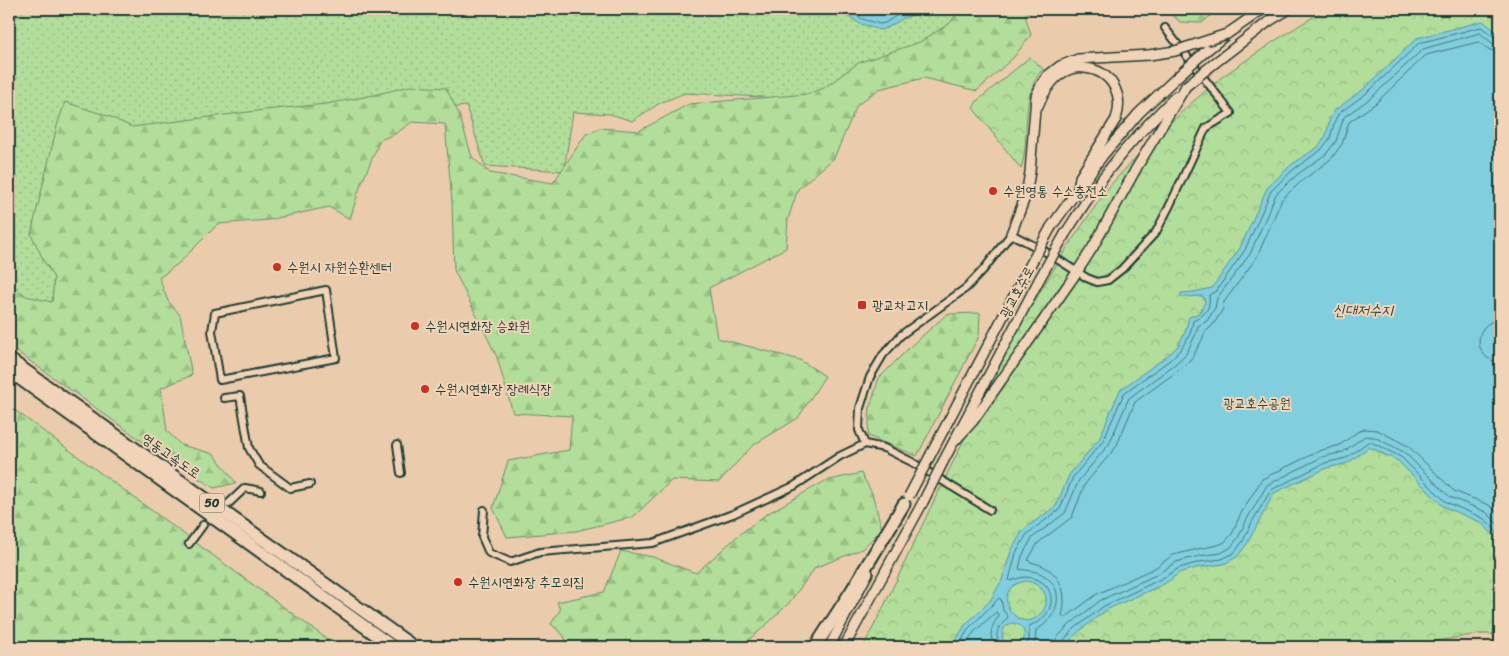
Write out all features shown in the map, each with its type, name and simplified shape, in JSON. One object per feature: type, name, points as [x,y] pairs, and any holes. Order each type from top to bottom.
[{"type":"highway","name":"영동고속도로","points":[[9,359],[414,647]]},
{"type":"highway","name":"영동고속도로","points":[[9,372],[393,647]]},
{"type":"highway","points":[[816,647],[906,500]]},
{"type":"main road","name":"광교호수로","points":[[829,647],[1051,226],[1103,155],[1133,120],[1207,50],[1263,9]]},
{"type":"main road","name":"광교호수로","points":[[844,647],[923,502],[1040,278],[1087,200],[1111,166],[1146,126],[1186,86],[1268,22],[1289,9]]},
{"type":"main road","points":[[1011,234],[1026,194],[1030,172],[1036,96],[1047,76],[1060,66],[1078,59],[1149,55],[1175,50],[1227,34]]},
{"type":"main road","points":[[1036,111],[1051,83],[1066,71],[1077,67],[1098,71],[1108,78],[1115,87],[1119,99],[1116,119],[1080,177],[1078,190]]},
{"type":"main road","points":[[954,442],[973,421],[1077,272],[1186,86]]},
{"type":"street","points":[[865,444],[859,430],[860,408],[870,377],[883,355],[901,335],[966,288],[984,269],[1011,234],[1097,282],[1108,280],[1122,269],[1156,232],[1206,128],[1231,113],[1165,28]]},
{"type":"street","points":[[326,290],[336,358],[220,380],[212,331],[215,313],[326,290]]},
{"type":"street","points":[[224,398],[240,396],[249,448],[259,465],[290,488],[310,484]]},
{"type":"street","points":[[484,510],[482,537],[489,553],[510,562],[540,552],[652,543],[733,514],[794,486],[840,456],[865,444],[884,448],[912,462],[990,510]]},
{"type":"street","points":[[397,445],[401,473]]},
{"type":"street","points":[[228,504],[245,488],[261,491]]},
{"type":"street","points":[[189,544],[203,525]]},
{"type":"green space","points":[[9,9],[1017,9],[796,105],[763,97],[685,93],[660,103],[632,121],[610,114],[573,112],[564,171],[485,166],[466,106],[410,113],[69,302],[9,328]]},
{"type":"green space","points":[[960,9],[1034,9],[1025,15],[1031,35],[1014,57],[977,91],[924,78],[879,89],[857,105],[834,158],[798,189],[788,219],[786,248],[709,288],[717,338],[800,360],[825,376],[798,418],[752,446],[719,482],[672,480],[633,517],[576,531],[507,537],[493,508],[508,461],[569,450],[572,416],[513,413],[497,357],[454,270],[452,203],[445,124],[412,122],[395,134],[380,140],[360,187],[350,219],[329,207],[268,220],[218,224],[179,263],[159,278],[168,301],[180,315],[192,375],[161,388],[167,431],[181,445],[214,454],[236,483],[214,488],[160,454],[9,346],[9,283],[26,296],[52,302],[54,278],[31,234],[57,126],[65,102],[108,116],[132,127],[326,104],[410,86],[446,88],[459,114],[472,157],[490,173],[553,183],[586,134],[600,128],[639,131],[689,104],[807,94],[824,88],[858,63],[920,42],[950,23]]},
{"type":"green space","points":[[1166,9],[1218,9],[1202,23],[1180,22]]},
{"type":"green space","name":"광교호수공원","points":[[1326,9],[1500,9],[1500,647],[1496,647],[1493,634],[1478,634],[1385,647],[863,647],[1021,323],[1068,246],[1108,188],[1146,146],[1223,76]]},
{"type":"green space","points":[[1030,57],[1043,69],[1031,91],[1028,104],[1024,156],[1021,169],[973,108],[977,101]]},
{"type":"green space","points":[[980,313],[979,336],[917,456],[868,436],[870,407],[879,378],[947,314]]},
{"type":"green space","points":[[9,406],[338,647],[9,647]]},
{"type":"green space","points":[[861,473],[872,493],[882,529],[862,549],[815,568],[789,603],[740,647],[569,647],[564,636],[551,624],[560,610],[557,602],[604,592],[621,551],[653,557],[696,573],[740,534],[765,515],[825,481]]},
{"type":"water","points":[[842,9],[921,9],[887,28],[879,30],[860,24]]},
{"type":"water","name":"신대저수지","points":[[1483,21],[1500,35],[1500,333],[1498,340],[1500,360],[1500,546],[1493,534],[1480,522],[1444,507],[1398,461],[1369,447],[1348,463],[1327,468],[1274,493],[1247,544],[1237,557],[1224,564],[1181,572],[1164,584],[1106,610],[1077,633],[1064,647],[952,647],[965,625],[990,601],[1002,580],[1011,551],[1023,530],[1056,506],[1069,475],[1099,439],[1120,390],[1178,346],[1185,332],[1189,317],[1199,313],[1205,302],[1203,296],[1181,297],[1181,293],[1212,288],[1240,248],[1267,188],[1291,165],[1318,147],[1326,135],[1330,118],[1335,110],[1364,89],[1417,38]],"holes":[[[1026,581],[1041,588],[1046,597],[1046,602],[1042,612],[1033,619],[1024,620],[1016,617],[1010,610],[1007,602],[1008,593],[1014,586]],[[1013,623],[1024,631],[1024,639],[1019,645],[1014,646],[1005,643],[1002,636],[1005,628]]]},
{"type":"place","name":"수원영통 수소충전소","points":[[993,191]]},
{"type":"place","name":"수원시 자원순환센터","points":[[277,267]]},
{"type":"place","name":"광교차고지","points":[[862,305]]},
{"type":"place","name":"수원시연화장 승화원","points":[[415,326]]},
{"type":"place","name":"수원시연화장 장례식장","points":[[425,389]]},
{"type":"place","name":"수원시연화장 추모의집","points":[[458,582]]}]
